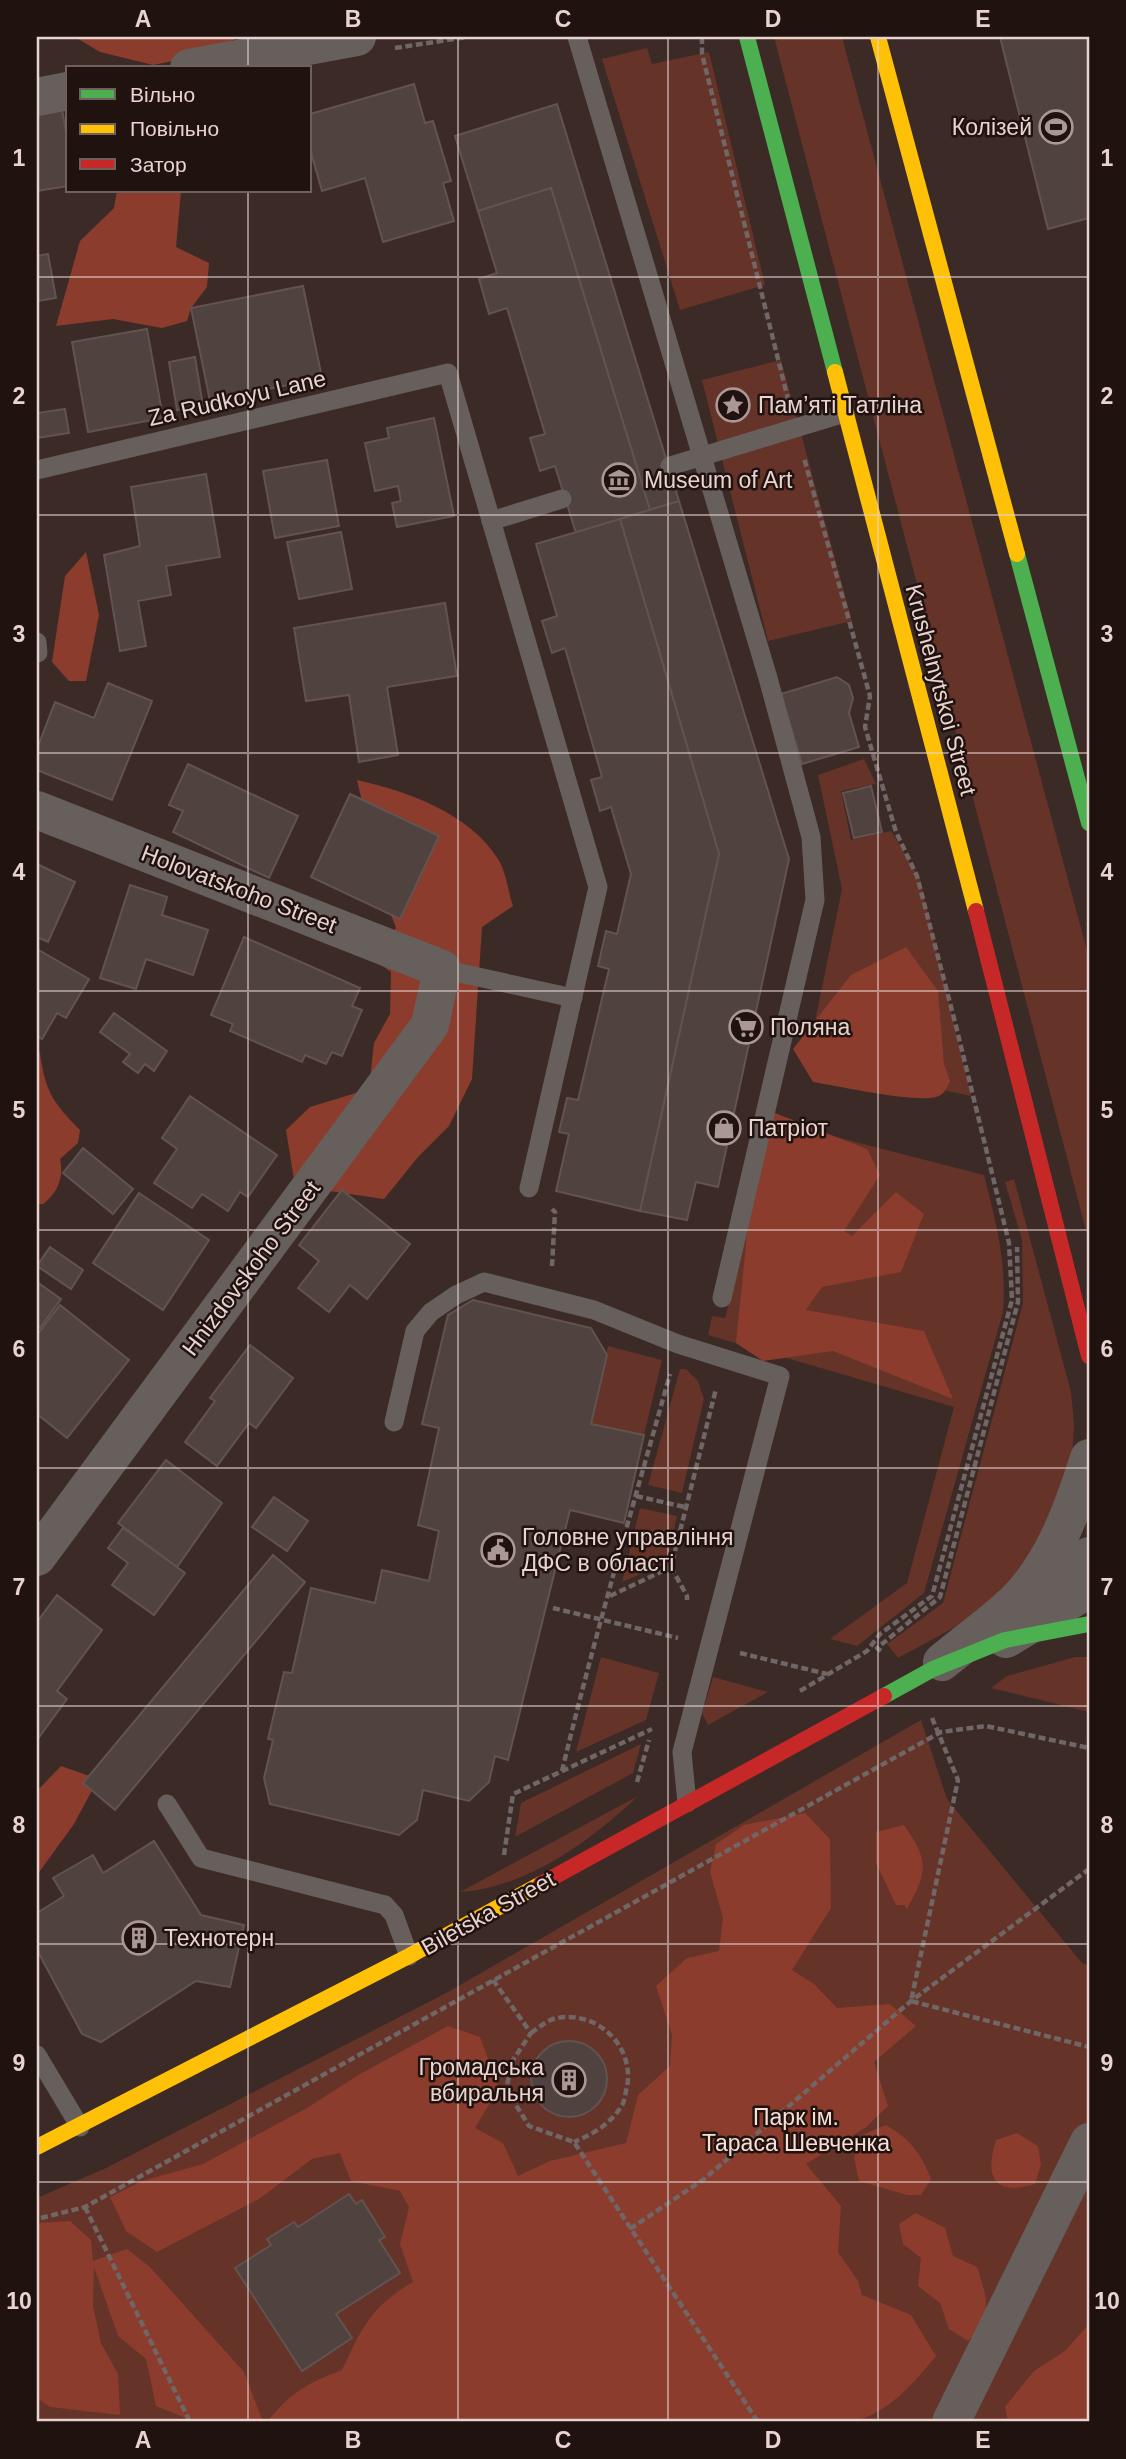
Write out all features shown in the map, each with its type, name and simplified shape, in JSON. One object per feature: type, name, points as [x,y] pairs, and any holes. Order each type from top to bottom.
[{"type":"main road","name":"Krushelnytskoi Street","points":[[747,37],[1039,1152],[1089,1356]]},
{"type":"main road","points":[[878,37],[1089,823]]},
{"type":"main road","name":"Biletska Street","points":[[37,2147],[410,1956],[922,1675],[1004,1640],[1089,1624]]},
{"type":"street","points":[[200,66],[357,37]]},
{"type":"street","points":[[37,97],[66,91]]},
{"type":"street","name":"Holovatskoho Street","points":[[37,810],[442,969]]},
{"type":"street","name":"Hnizdovskoho Street","points":[[37,1557],[430,1025],[442,969]]},
{"type":"street","name":"Biletska Street","points":[[1016,1601],[1042,1567],[1065,1524],[1089,1458]]},
{"type":"street","name":"Biletska Street","points":[[922,1675],[1016,1601],[1089,1556]]},
{"type":"street","name":"Biletska Street","points":[[1004,1640],[1089,1589]]},
{"type":"street","points":[[951,2422],[1089,2142]]},
{"type":"lane","points":[[577,37],[703,457],[811,837],[815,900],[722,1298]]},
{"type":"lane","name":"Za Rudkoyu Lane","points":[[37,470],[448,373],[491,521]]},
{"type":"lane","points":[[670,466],[845,413]]},
{"type":"lane","points":[[529,1188],[598,887],[491,521],[562,499]]},
{"type":"lane","points":[[442,969],[573,998]]},
{"type":"lane","points":[[394,1422],[415,1331],[431,1312],[456,1295],[484,1282],[594,1310],[678,1344],[780,1376],[682,1752],[687,1804]]},
{"type":"lane","points":[[167,1804],[201,1858],[385,1905],[394,1915],[410,1956]]},
{"type":"lane","points":[[37,2056],[79,2127]]},
{"type":"path","points":[[702,37],[702,54],[795,428],[870,696],[865,727],[895,832],[917,876],[1009,1243],[1012,1300],[932,1596],[880,1634],[867,1651]]},
{"type":"path","points":[[991,1144],[1014,1230]]},
{"type":"path","points":[[529,1188],[555,1212],[550,1298]]},
{"type":"path","points":[[922,1675],[877,1647],[940,1597],[1018,1302],[1017,1242]]},
{"type":"path","points":[[562,1772],[600,1619],[610,1596],[678,1344]]},
{"type":"path","points":[[685,1606],[687,1596],[671,1567],[724,1358]]},
{"type":"path","points":[[636,1496],[685,1507]]},
{"type":"path","points":[[610,1596],[671,1567]]},
{"type":"path","points":[[553,1608],[678,1638],[680,1627]]},
{"type":"path","points":[[736,1652],[828,1674]]},
{"type":"path","points":[[911,2001],[958,1780],[941,1732],[932,1718]]},
{"type":"path","points":[[41,2218],[85,2207],[941,1732],[985,1726],[1089,1748]]},
{"type":"path","points":[[504,1856],[513,1794],[652,1729]]},
{"type":"path","points":[[630,2229],[704,2179],[911,2001],[1089,1869]]},
{"type":"path","points":[[493,1980],[531,2034]]},
{"type":"path","points":[[911,2001],[1089,2047]]},
{"type":"path","points":[[574,2142],[599,2131],[623,2105],[629,2074],[620,2044],[601,2026],[573,2017],[552,2019],[531,2034],[513,2060],[506,2088],[529,2126],[574,2142],[758,2422]]},
{"type":"path","points":[[85,2207],[190,2422]]},
{"type":"green space","points":[[75,37],[239,37],[208,54],[153,65],[100,52]]},
{"type":"green space","points":[[774,37],[842,37],[1089,958],[1089,1242]]},
{"type":"green space","points":[[647,48],[652,64],[709,52],[765,285],[680,310],[602,59]]},
{"type":"green space","points":[[117,192],[181,192],[176,247],[209,263],[207,287],[191,308],[187,321],[162,328],[113,319],[56,326],[80,241],[114,208]]},
{"type":"green space","points":[[781,360],[852,621],[768,641],[702,380]]},
{"type":"green space","points":[[86,552],[99,615],[86,681],[69,681],[52,662],[65,576]]},
{"type":"green space","points":[[864,759],[876,784],[841,791],[851,840],[891,831],[920,879],[971,1096],[807,1061],[842,889],[818,775]]},
{"type":"green space","points":[[357,780],[435,806],[471,829],[486,843],[501,864],[513,906],[482,927],[472,1079],[449,1126],[418,1157],[384,1199],[295,1186],[286,1130],[310,1107],[369,1089],[374,1043],[390,1014],[391,972],[371,958],[396,928],[384,896]]},
{"type":"green space","points":[[906,947],[938,991],[944,1064],[950,1081],[945,1091],[936,1097],[911,1098],[813,1082],[793,1049],[851,975]]},
{"type":"green space","points":[[37,1050],[52,1096],[80,1130],[78,1143],[60,1159],[61,1172],[56,1190],[43,1204],[37,1204]]},
{"type":"green space","points":[[767,1110],[867,1149],[880,1175],[844,1231],[852,1236],[896,1192],[924,1214],[901,1272],[822,1287],[806,1310],[924,1331],[953,1399],[833,1351],[763,1361],[736,1343],[759,1114]]},
{"type":"green space","points":[[774,1121],[984,1175],[1000,1243],[1003,1312],[924,1593],[857,1646],[830,1639],[907,1583],[954,1407],[708,1335],[712,1316],[725,1318]]},
{"type":"green space","points":[[1014,1179],[1071,1392],[1074,1423],[1072,1461],[1053,1533],[976,1616],[898,1658],[887,1644],[943,1603],[1023,1303],[1022,1240],[1005,1182]]},
{"type":"green space","points":[[608,1346],[662,1360],[644,1435],[591,1424]]},
{"type":"green space","points":[[680,1369],[686,1369],[698,1381],[704,1399],[682,1493],[648,1485]]},
{"type":"green space","points":[[640,1508],[677,1516],[666,1563],[622,1582]]},
{"type":"green space","points":[[601,1657],[659,1673],[646,1720],[576,1752]]},
{"type":"green space","points":[[1075,1657],[1089,1657],[1089,1712],[991,1688],[1007,1676]]},
{"type":"green space","points":[[713,1677],[768,1692],[708,1725],[702,1713]]},
{"type":"green space","name":"Парк ім. Тараса Шевченка","points":[[921,1720],[947,1799],[1082,1963],[1089,1965],[1089,2422],[37,2422],[37,2198],[106,2168],[448,1992]]},
{"type":"green space","points":[[641,1744],[633,1773],[515,1837],[521,1803]]},
{"type":"green space","points":[[61,1766],[98,1779],[74,1824],[37,1875],[37,1791]]},
{"type":"green space","points":[[638,1796],[578,1845],[533,1872],[485,1889],[460,1892]]},
{"type":"green space","points":[[805,1813],[830,1839],[831,1908],[792,1970],[814,1984],[837,2008],[890,2004],[916,2026],[874,2062],[888,2106],[865,2128],[806,2164],[841,2206],[838,2252],[858,2281],[862,2295],[911,2315],[936,2356],[918,2377],[898,2397],[876,2413],[850,2422],[267,2422],[300,2390],[342,2370],[377,2310],[398,2291],[413,2282],[400,2244],[409,2207],[400,2191],[351,2181],[340,2153],[312,2159],[259,2199],[157,2252],[126,2231],[110,2197],[142,2181],[203,2164],[307,2108],[360,2074],[448,2026],[480,2037],[499,2088],[475,2128],[503,2143],[518,2176],[550,2161],[626,2143],[638,2095],[670,2066],[672,2035],[656,1986],[687,1958],[719,1951],[723,1918],[710,1872],[716,1844],[744,1825]]},
{"type":"green space","points":[[904,1825],[918,1848],[923,1866],[919,1885],[907,1909],[904,1905],[896,1905],[876,1863],[876,1832]]},
{"type":"green space","points":[[886,2125],[908,2141],[923,2162],[931,2179],[921,2195],[907,2195],[859,2181],[854,2157],[862,2135]]},
{"type":"green space","points":[[1017,2133],[1038,2146],[1041,2165],[1035,2184],[1010,2188],[996,2181],[991,2165],[996,2140]]},
{"type":"green space","points":[[916,2213],[945,2228],[953,2256],[977,2267],[986,2307],[982,2323],[968,2341],[949,2329],[940,2303],[918,2286],[921,2258],[903,2244],[899,2224]]},
{"type":"green space","points":[[70,2221],[91,2240],[93,2261],[127,2249],[150,2267],[244,2372],[263,2422],[195,2422],[156,2406],[146,2359],[118,2336],[94,2267],[93,2306],[101,2343],[118,2374],[120,2415],[50,2407],[37,2398],[37,2223]]},
{"type":"green space","points":[[1089,2324],[1089,2422],[1008,2422],[1005,2407],[1034,2371],[1065,2351]]},
{"type":"building","name":"Колізей","points":[[1000,37],[1089,37],[1089,218],[1048,229]]},
{"type":"building","points":[[414,84],[425,123],[433,121],[451,181],[443,183],[454,221],[383,242],[365,178],[322,191],[312,156],[312,113]]},
{"type":"building","points":[[557,104],[679,501],[650,510],[551,188],[478,211],[455,136]]},
{"type":"building","points":[[62,109],[66,132],[66,186],[37,191],[37,113]]},
{"type":"building","points":[[551,188],[650,510],[576,533],[555,466],[540,471],[530,438],[545,434],[507,308],[489,314],[479,279],[497,273],[478,211]]},
{"type":"building","points":[[48,254],[56,298],[37,301],[37,256]]},
{"type":"building","points":[[303,286],[322,378],[210,401],[191,308]]},
{"type":"building","points":[[147,329],[163,418],[88,432],[72,342]]},
{"type":"building","points":[[195,357],[203,406],[177,410],[169,362]]},
{"type":"building","points":[[65,409],[69,433],[37,438],[37,413]]},
{"type":"building","points":[[434,418],[454,516],[397,527],[392,503],[401,501],[398,486],[375,491],[365,443],[389,438],[387,428]]},
{"type":"building","points":[[327,460],[339,526],[275,538],[263,471]]},
{"type":"building","points":[[206,474],[220,557],[166,566],[171,595],[138,601],[146,646],[120,651],[104,555],[140,546],[131,487]]},
{"type":"building","points":[[679,501],[789,859],[718,1187],[696,1182],[687,1220],[640,1211],[719,854],[620,519]]},
{"type":"building","points":[[620,519],[719,854],[640,1211],[556,1191],[569,1134],[559,1132],[567,1098],[578,1100],[609,969],[598,966],[606,931],[617,934],[631,874],[611,807],[600,811],[591,780],[602,777],[565,648],[552,653],[542,621],[557,616],[536,544]]},
{"type":"building","points":[[341,532],[352,589],[299,599],[287,542]]},
{"type":"building","points":[[445,603],[457,676],[387,687],[398,755],[359,762],[349,695],[306,701],[294,628]]},
{"type":"building","points":[[837,677],[849,685],[853,698],[849,713],[859,747],[802,764],[781,694]]},
{"type":"building","points":[[108,683],[152,701],[112,800],[37,770],[37,749],[55,702],[94,718]]},
{"type":"building","points":[[188,764],[298,816],[269,878],[173,832],[183,811],[169,805]]},
{"type":"building","points":[[871,786],[882,832],[854,838],[843,793]]},
{"type":"building","points":[[350,794],[439,836],[400,919],[311,877]]},
{"type":"building","points":[[37,864],[75,882],[48,942],[37,937]]},
{"type":"building","points":[[130,885],[167,897],[162,915],[208,930],[193,975],[146,959],[136,989],[100,978]]},
{"type":"building","points":[[244,937],[360,988],[352,1006],[362,1010],[342,1056],[332,1052],[326,1064],[305,1055],[302,1062],[230,1031],[233,1024],[211,1015]]},
{"type":"building","points":[[37,949],[89,979],[66,1018],[57,1013],[42,1039],[37,1036]]},
{"type":"building","points":[[114,1013],[167,1051],[154,1071],[145,1064],[138,1073],[123,1062],[130,1054],[100,1032]]},
{"type":"building","points":[[190,1096],[277,1155],[248,1197],[240,1192],[228,1211],[202,1194],[192,1208],[154,1183],[177,1149],[162,1138]]},
{"type":"building","points":[[83,1148],[133,1189],[113,1214],[63,1173]]},
{"type":"building","points":[[342,1190],[410,1244],[367,1299],[350,1285],[329,1312],[298,1288],[319,1261],[299,1245]]},
{"type":"building","points":[[139,1193],[209,1240],[163,1310],[93,1263]]},
{"type":"building","points":[[50,1247],[83,1270],[71,1289],[37,1266]]},
{"type":"building","points":[[37,1282],[61,1299],[40,1328],[37,1325]]},
{"type":"building","name":"Головне управління ДФС в області","points":[[473,1300],[591,1328],[607,1355],[591,1424],[644,1435],[624,1523],[570,1510],[508,1760],[495,1756],[489,1782],[469,1801],[423,1790],[417,1820],[399,1835],[270,1804],[264,1778],[273,1740],[268,1739],[284,1672],[292,1673],[311,1588],[375,1603],[382,1570],[429,1581],[439,1531],[418,1525],[439,1428],[422,1424],[448,1315]]},
{"type":"building","points":[[60,1305],[129,1360],[67,1438],[37,1414],[37,1335]]},
{"type":"building","points":[[250,1345],[293,1378],[256,1428],[249,1423],[217,1466],[185,1442],[215,1401],[210,1398]]},
{"type":"building","points":[[166,1460],[222,1503],[177,1567],[118,1523]]},
{"type":"building","points":[[274,1497],[308,1521],[287,1551],[252,1527]]},
{"type":"building","points":[[123,1528],[185,1573],[154,1615],[112,1585],[128,1563],[108,1548]]},
{"type":"building","points":[[273,1555],[305,1582],[115,1810],[83,1783]]},
{"type":"building","points":[[57,1595],[102,1630],[57,1691],[67,1699],[37,1740],[37,1622]]},
{"type":"building","name":"Технотерн","points":[[154,1841],[201,1915],[244,1925],[230,1987],[196,1981],[101,2042],[82,2034],[37,1950],[37,1913],[64,1896],[53,1878],[93,1855],[103,1873]]},
{"type":"building","name":"Громадська вбиральня","points":[[569,2041],[584,2044],[596,2052],[604,2064],[607,2079],[604,2094],[596,2106],[584,2114],[569,2117],[554,2114],[542,2106],[534,2094],[531,2079],[534,2064],[542,2052],[554,2044]]},
{"type":"building","points":[[349,2194],[356,2204],[362,2200],[385,2237],[379,2240],[400,2273],[336,2314],[352,2338],[302,2371],[235,2268],[271,2245],[267,2239],[294,2222],[298,2227]]},
{"type":"traffic: fast","points":[[747,37],[835,372]]},
{"type":"traffic: fast","points":[[1017,554],[1089,823]]},
{"type":"traffic: fast","points":[[884,1696],[933,1669],[1005,1640],[1089,1624]]},
{"type":"traffic: slow","points":[[878,37],[1017,554]]},
{"type":"traffic: slow","points":[[835,372],[976,911]]},
{"type":"traffic: slow","points":[[37,2147],[409,1956],[541,1884]]},
{"type":"traffic: jam","points":[[976,911],[1089,1356]]},
{"type":"traffic: jam","points":[[541,1884],[884,1696]]},
{"type":"place","name":"Колізей","points":[[1056,127]]},
{"type":"place","name":"Пам’яті Татліна","points":[[733,405]]},
{"type":"place","name":"Museum of Art","points":[[619,480]]},
{"type":"place","name":"Поляна","points":[[746,1027]]},
{"type":"place","name":"Патріот","points":[[724,1128]]},
{"type":"place","name":"Головне управління ДФС в області","points":[[498,1550]]},
{"type":"place","name":"Технотерн","points":[[139,1938]]},
{"type":"place","name":"Громадська вбиральня","points":[[569,2080]]}]
